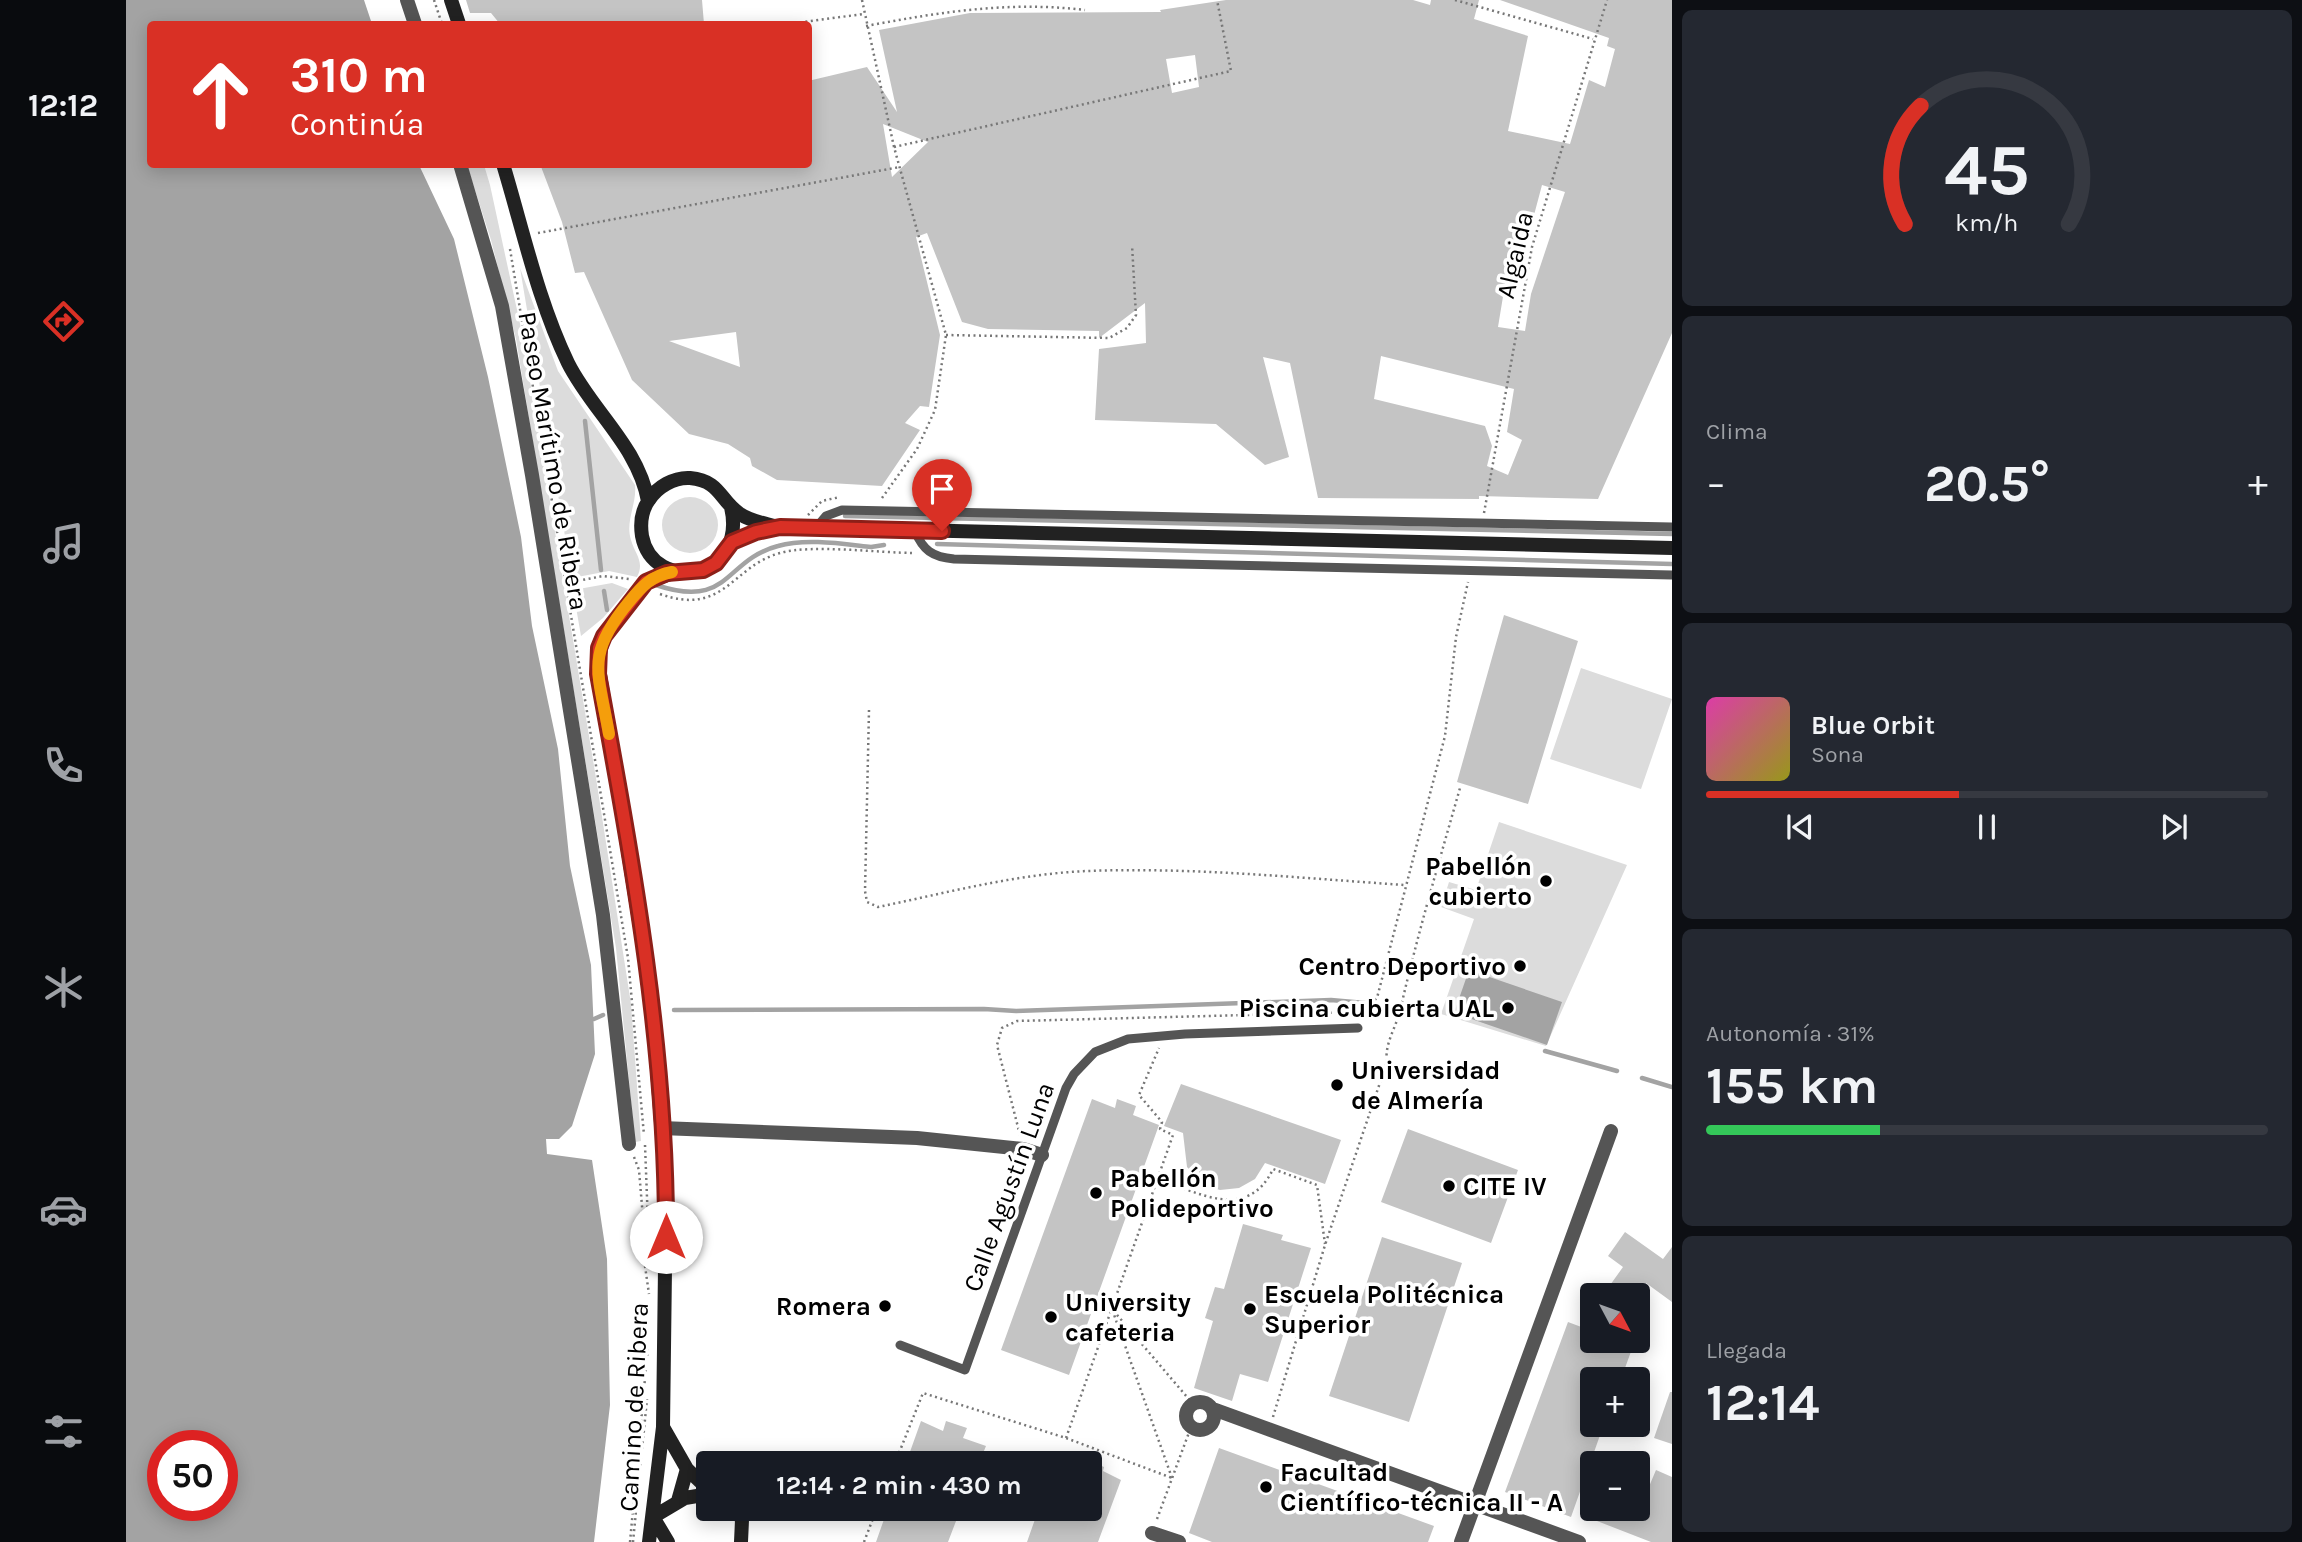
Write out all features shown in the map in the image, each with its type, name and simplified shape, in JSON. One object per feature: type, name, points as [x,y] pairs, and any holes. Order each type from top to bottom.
[{"type":"main road","points":[[452,0],[458,21]]},
{"type":"main road","points":[[504,168],[552,324],[569,364],[634,458],[652,473],[672,481]]},
{"type":"main road","points":[[634,458],[648,501]]},
{"type":"main road","points":[[649,552],[644,584],[679,571],[703,570],[716,563],[732,542],[735,523],[731,507],[718,487],[692,478],[672,481],[663,485],[648,501],[641,527],[649,552],[662,566],[679,571]]},
{"type":"main road","points":[[731,507],[747,518],[780,527],[1672,548]]},
{"type":"main road","points":[[732,542],[756,532],[780,527]]},
{"type":"main road","name":"Camino de Ribera","points":[[644,584],[604,636],[598,662],[650,990],[666,1189],[663,1427],[650,1542]]},
{"type":"main road","points":[[663,1427],[687,1469],[696,1478]]},
{"type":"main road","points":[[678,1501],[687,1469]]},
{"type":"main road","points":[[668,1542],[653,1517],[678,1501],[696,1496]]},
{"type":"main road","points":[[741,1542],[742,1521]]},
{"type":"street","points":[[407,0],[414,21]]},
{"type":"street","name":"Paseo Marítimo de Ribera","points":[[461,168],[502,306],[534,488],[603,915],[620,1046],[629,1144]]},
{"type":"street","points":[[661,1128],[918,1138],[1023,1149],[1042,1155]]},
{"type":"street","points":[[1461,1542],[1611,1131]]},
{"type":"street","points":[[1213,1409],[1211,1426],[1201,1430],[1191,1427],[1186,1418],[1193,1404],[1204,1402],[1213,1409],[1579,1542]]},
{"type":"street","points":[[1152,1532],[1179,1542]]},
{"type":"lane","points":[[810,528],[826,516],[842,510],[1672,527]]},
{"type":"lane","points":[[915,531],[923,548],[939,558],[954,559],[1672,575]]},
{"type":"lane","name":"Calle Agustín Luna","points":[[900,1345],[965,1370],[1066,1088],[1074,1074],[1096,1052],[1128,1039],[1185,1034],[1358,1028]]},
{"type":"path","points":[[434,0],[441,21]]},
{"type":"path","points":[[862,0],[894,147],[946,335],[935,410],[917,449],[882,498]]},
{"type":"path","points":[[894,147],[1231,71],[1217,0]]},
{"type":"path","points":[[1455,0],[1595,39]]},
{"type":"path","name":"Algaida","points":[[1484,524],[1486,496],[1496,456],[1532,247],[1607,0]]},
{"type":"path","points":[[866,26],[968,8],[1060,7],[1085,10]]},
{"type":"path","points":[[811,21],[863,14]]},
{"type":"path","points":[[525,235],[900,167]]},
{"type":"path","points":[[946,335],[1109,338],[1127,328],[1136,315],[1132,246]]},
{"type":"path","points":[[810,528],[815,506],[831,498],[843,497]]},
{"type":"path","points":[[1023,1149],[997,1045],[1002,1028],[1017,1021],[1362,1012],[1377,998],[1445,736],[1456,637],[1471,570]]},
{"type":"path","points":[[567,583],[618,576],[644,584]]},
{"type":"path","points":[[869,710],[865,891],[867,902],[878,907],[1035,875],[1086,871],[1180,871],[1405,885]]},
{"type":"path","points":[[1269,1429],[1325,1245],[1387,1062],[1388,1046],[1460,788]]},
{"type":"path","points":[[1066,1438],[1173,1135],[1160,1129],[1163,1122],[1139,1096],[1158,1049],[1185,1034]]},
{"type":"path","points":[[629,1144],[639,1170],[646,1286],[650,1300]]},
{"type":"path","points":[[1158,1178],[1224,1201],[1259,1189],[1273,1170],[1317,1185],[1325,1245]]},
{"type":"path","points":[[645,1266],[666,1266]]},
{"type":"path","points":[[1112,1309],[1193,1404]]},
{"type":"path","points":[[1112,1309],[1172,1478]]},
{"type":"path","points":[[631,1542],[650,1340]]},
{"type":"path","points":[[900,1451],[923,1392],[1066,1438],[1172,1478]]},
{"type":"path","points":[[1152,1532],[1191,1427]]},
{"type":"path","points":[[864,1542],[872,1521]]},
{"type":"shaded area","points":[[126,0],[364,0],[371,21],[147,21],[147,168],[420,168],[454,239],[488,377],[521,537],[532,626],[558,749],[570,866],[591,965],[595,1054],[572,1126],[559,1139],[546,1139],[547,1154],[592,1160],[607,1259],[610,1405],[594,1542],[126,1542]]},
{"type":"shaded area","points":[[468,168],[485,168],[522,333],[631,1004],[641,1141],[635,1142],[616,948],[516,339],[491,240]]},
{"type":"shaded area","points":[[520,268],[558,371],[635,485],[629,526],[631,540],[640,562],[637,577],[609,571],[572,578]]},
{"type":"shaded area","points":[[690,497],[710,505],[718,525],[710,545],[690,553],[670,545],[662,525],[670,505]]},
{"type":"shaded area","points":[[612,583],[628,589],[603,618],[581,636],[573,590]]},
{"type":"shaded area","points":[[1581,668],[1672,699],[1641,789],[1550,759]]},
{"type":"shaded area","name":"Centro Deportivo","points":[[1499,822],[1627,865],[1546,1046],[1441,1014],[1474,919],[1441,907],[1449,882],[1476,890]]},
{"type":"shaded area","name":"Piscina cubierta UAL","points":[[1469,970],[1562,1002],[1547,1045],[1454,1013]]},
{"type":"building","points":[[466,0],[702,0],[704,21],[498,21],[491,13],[470,13]]},
{"type":"building","points":[[1226,0],[1413,0],[1430,5],[1431,0],[1479,0],[1474,19],[1528,36],[1508,131],[1570,144],[1589,80],[1605,87],[1615,49],[1607,46],[1609,38],[1500,0],[1672,0],[1672,333],[1598,499],[1479,496],[1479,499],[1318,498],[1290,363],[1263,357],[1289,457],[1265,465],[1216,424],[1095,420],[1099,349],[1146,343],[1145,303],[1099,338],[1099,331],[988,329],[962,322],[927,233],[916,237],[940,335],[929,407],[920,406],[905,423],[920,430],[882,486],[777,480],[752,466],[750,458],[728,444],[689,434],[632,380],[584,272],[575,273],[562,222],[542,168],[812,168],[812,80],[867,67],[897,112],[879,30],[970,13],[1161,12],[1160,10]],"holes":[[[1195,55],[1199,87],[1172,93],[1166,59]],[[883,124],[928,142],[892,177]],[[1542,185],[1565,192],[1531,294],[1525,331],[1498,327],[1512,242],[1526,245]],[[736,332],[740,367],[669,341]],[[1381,356],[1514,389],[1507,432],[1522,440],[1508,475],[1487,466],[1492,446],[1485,426],[1374,399]]]},
{"type":"building","points":[[1504,615],[1578,641],[1528,804],[1457,782]]},
{"type":"building","points":[[1181,1084],[1341,1140],[1325,1184],[1265,1163],[1255,1179],[1239,1188],[1220,1190],[1204,1185],[1187,1167],[1183,1133],[1164,1126]]},
{"type":"building","name":"Pabellón Polideportivo","points":[[1092,1099],[1115,1108],[1117,1099],[1136,1106],[1133,1115],[1159,1125],[1069,1375],[1001,1350]]},
{"type":"building","name":"CITE IV","points":[[1408,1129],[1518,1170],[1491,1243],[1381,1202]]},
{"type":"building","name":"Escuela Politécnica Superior","points":[[1243,1224],[1283,1235],[1281,1240],[1311,1248],[1268,1382],[1240,1374],[1232,1401],[1194,1388],[1213,1321],[1205,1318],[1215,1287],[1224,1289]]},
{"type":"building","points":[[1625,1232],[1663,1259],[1672,1247],[1672,1302],[1650,1286],[1650,1283],[1612,1283],[1623,1267],[1608,1256]]},
{"type":"building","points":[[1382,1237],[1462,1263],[1409,1422],[1329,1396]]},
{"type":"building","points":[[1568,1322],[1580,1326],[1580,1353],[1630,1353],[1625,1367],[1580,1367],[1580,1437],[1599,1437],[1594,1451],[1580,1451],[1580,1492],[1571,1517],[1505,1492]]},
{"type":"building","points":[[1672,1392],[1672,1444],[1654,1438]]},
{"type":"building","points":[[921,1421],[943,1431],[946,1421],[967,1428],[963,1438],[986,1446],[984,1451],[910,1451]]},
{"type":"building","name":"Facultad Científico-técnica II - A","points":[[1219,1448],[1434,1526],[1428,1542],[1212,1542],[1189,1533]]},
{"type":"building","points":[[1102,1466],[1103,1471],[1121,1480],[1098,1542],[1027,1542],[1034,1521],[1102,1521]]},
{"type":"building","points":[[1656,1470],[1672,1477],[1672,1542],[1651,1542],[1597,1521],[1650,1521],[1650,1484]]},
{"type":"building","points":[[883,1521],[956,1521],[948,1542],[876,1542]]},
{"type":"waterway","points":[[585,421],[601,570]]},
{"type":"waterway","points":[[845,516],[1672,534]]},
{"type":"waterway","points":[[656,585],[680,591],[699,591],[713,587],[760,553],[800,542],[871,547],[884,545]]},
{"type":"waterway","points":[[937,544],[1672,564]]},
{"type":"waterway","points":[[604,591],[607,610]]},
{"type":"waterway","points":[[674,1010],[1016,1011],[1331,1000],[1365,1003]]},
{"type":"waterway","points":[[594,1019],[603,1015]]},
{"type":"waterway","points":[[1545,1051],[1617,1071]]},
{"type":"waterway","points":[[1642,1078],[1672,1087]]},
{"type":"slow traffic","points":[[609,734],[598,674],[599,648],[611,624],[646,582],[672,572]]},
{"type":"place","name":"Pabellón cubierto","points":[[1546,881]]},
{"type":"place","name":"Centro Deportivo","points":[[1520,966]]},
{"type":"place","name":"Piscina cubierta UAL","points":[[1508,1008]]},
{"type":"place","name":"Universidad de Almería","points":[[1337,1085]]},
{"type":"place","name":"CITE IV","points":[[1449,1186]]},
{"type":"place","name":"Pabellón Polideportivo","points":[[1096,1193]]},
{"type":"place","name":"Romera","points":[[885,1306]]},
{"type":"place","name":"Escuela Politécnica Superior","points":[[1250,1309]]},
{"type":"place","name":"University cafeteria","points":[[1051,1317]]},
{"type":"place","name":"Facultad Científico-técnica II - A","points":[[1266,1487]]},
{"type":"route","points":[[666,1237],[666,1189],[652,1003],[636,886],[598,674],[599,648],[611,624],[646,582],[667,573],[703,570],[716,563],[732,542],[747,535],[780,527],[942,531]]}]
